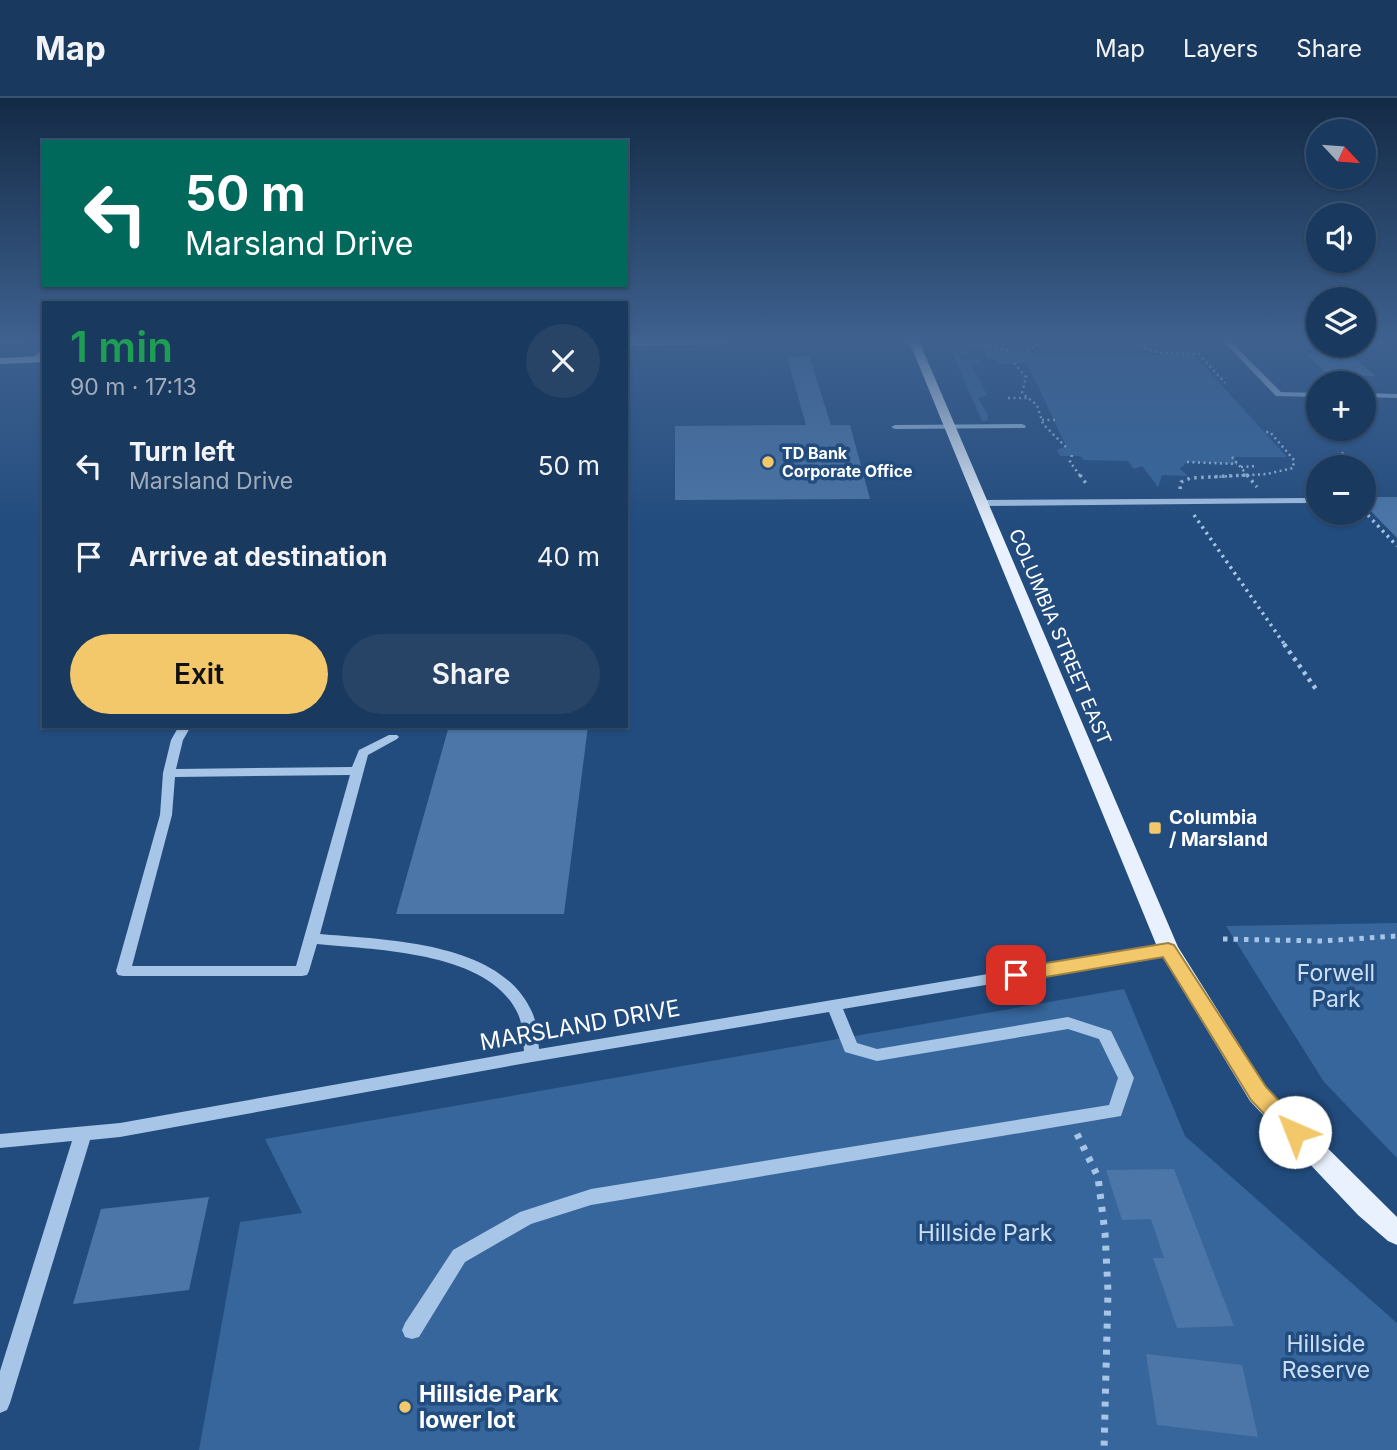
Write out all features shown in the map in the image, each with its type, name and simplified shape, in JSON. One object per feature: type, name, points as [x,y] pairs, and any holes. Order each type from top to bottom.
[{"type":"main road","name":"COLUMBIA STREET EAST","points":[[940,404],[1168,949],[1258,1094],[1367,1207],[1397,1233]]},
{"type":"street","points":[[895,427],[1022,426]]},
{"type":"street","points":[[184,728],[177,740],[169,773],[166,815],[123,971],[302,971],[363,753],[393,737]]},
{"type":"street","points":[[169,773],[357,771]]},
{"type":"street","points":[[312,938],[439,954],[477,965],[498,978],[523,1008],[528,1022],[532,1056]]},
{"type":"street","name":"MARSLAND DRIVE","points":[[0,1140],[83,1135],[1168,949]]},
{"type":"street","points":[[412,1331],[459,1256],[526,1218],[591,1197],[1115,1111],[1126,1078],[1104,1035],[1068,1023],[877,1055],[851,1048],[834,1005]]},
{"type":"street","points":[[0,1403],[83,1135]]},
{"type":"lane","points":[[981,503],[1306,501]]},
{"type":"path","points":[[1036,404],[1043,412],[1042,420],[1066,447]]},
{"type":"path","points":[[1042,420],[1058,420]]},
{"type":"path","points":[[1265,432],[1270,432],[1294,460],[1293,468],[1283,472],[1191,478],[1181,482],[1180,490],[1318,692]]},
{"type":"path","points":[[1340,455],[1346,453]]},
{"type":"path","points":[[1072,455],[1070,461],[1098,502]]},
{"type":"path","points":[[1232,457],[1251,480]]},
{"type":"path","points":[[1187,462],[1257,466]]},
{"type":"path","points":[[1376,524],[1397,546]]},
{"type":"path","points":[[1223,939],[1322,941],[1397,936]]},
{"type":"path","points":[[1069,1119],[1098,1177],[1105,1233],[1108,1291],[1104,1450]]},
{"type":"green space","points":[[975,404],[982,404],[988,415],[987,421],[982,421]]},
{"type":"green space","points":[[1046,404],[1239,404],[1287,457],[1233,457],[1238,464],[1187,462],[1180,469],[1188,476],[1162,475],[1158,487],[1142,466],[1134,469],[1128,461],[1084,460],[1080,456],[1060,456],[1057,450],[1066,446]]},
{"type":"green space","name":"Forwell Park","points":[[1397,923],[1397,1158],[1324,1082],[1226,926]]},
{"type":"green space","name":"Hillside Park","points":[[1124,989],[1185,1136],[1397,1323],[1397,1450],[199,1450],[240,1222],[302,1213],[265,1139]]},
{"type":"building","name":"TD Bank Corporate Office","points":[[800,404],[824,404],[831,425],[850,425],[870,499],[675,500],[675,426],[806,425]]},
{"type":"building","points":[[1376,497],[1397,497],[1397,538],[1376,516]]},
{"type":"building","points":[[448,728],[588,728],[564,914],[396,914]]},
{"type":"building","points":[[1174,1169],[1234,1326],[1177,1328],[1153,1258],[1164,1258],[1151,1219],[1122,1220],[1106,1170]]},
{"type":"building","points":[[209,1197],[189,1290],[73,1304],[101,1209]]},
{"type":"building","points":[[1146,1354],[1242,1365],[1258,1437],[1157,1425]]},
{"type":"place","name":"TD Bank Corporate Office","points":[[768,462]]},
{"type":"place","name":"Columbia / Marsland","points":[[1155,828]]},
{"type":"place","name":"Hillside Park lower lot","points":[[405,1407]]},
{"type":"route","points":[[1016,975],[1168,949],[1258,1094],[1295,1132]]},
{"type":"park label","name":"Hillside Reserve","points":[[1326,1357]]}]
